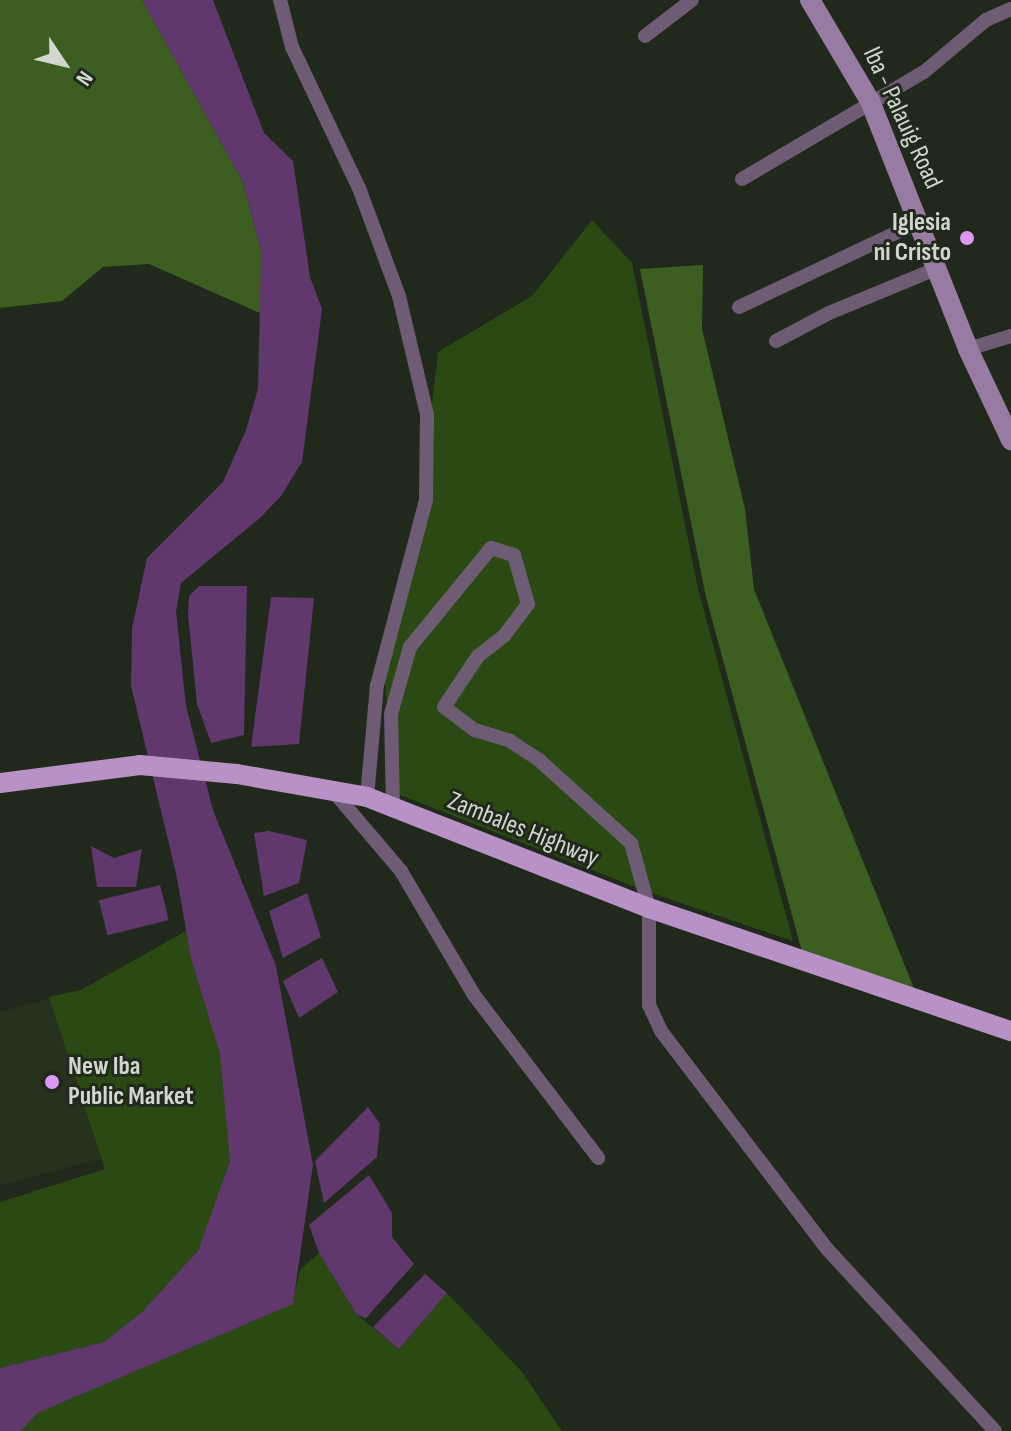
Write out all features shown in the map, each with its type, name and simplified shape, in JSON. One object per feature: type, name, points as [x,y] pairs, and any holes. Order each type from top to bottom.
[{"type":"main road","name":"Iba - Palauig Road","points":[[810,0],[870,101],[921,221],[968,349],[1011,440]]},
{"type":"main road","name":"Zambales Highway","points":[[0,783],[140,765],[209,771],[367,797],[649,908],[1011,1031]]},
{"type":"street","points":[[280,0],[292,47],[359,188],[399,296],[427,414],[426,500],[377,685],[367,797]]},
{"type":"street","points":[[645,36],[692,0]]},
{"type":"street","points":[[742,179],[924,72],[986,20],[1011,9]]},
{"type":"street","points":[[739,307],[921,221]]},
{"type":"street","points":[[776,341],[829,313],[938,268]]},
{"type":"street","points":[[968,349],[1011,336]]},
{"type":"street","points":[[393,808],[391,714],[410,647],[491,548],[514,555],[528,604],[505,635],[478,656],[444,707],[475,730],[510,741],[539,760],[631,843],[649,908],[649,1005],[661,1031],[828,1250],[995,1431]]},
{"type":"street","points":[[333,791],[401,871],[474,995],[598,1158]]},
{"type":"shaded area","points":[[142,0],[213,0],[264,133],[293,161],[310,277],[322,309],[302,462],[281,496],[260,518],[181,583],[176,612],[186,706],[213,810],[276,966],[313,1165],[293,1304],[37,1413],[21,1431],[0,1431],[0,1368],[104,1342],[141,1313],[198,1251],[230,1161],[220,1054],[191,958],[176,873],[131,686],[132,628],[147,558],[223,482],[246,430],[258,389],[261,251],[243,182]]},
{"type":"shaded area","points":[[199,586],[247,586],[244,735],[211,743],[197,704],[188,614],[189,596]]},
{"type":"shaded area","points":[[271,597],[314,598],[299,744],[251,747]]},
{"type":"shaded area","points":[[269,831],[307,840],[299,883],[264,896],[254,833]]},
{"type":"shaded area","points":[[91,846],[114,858],[142,849],[136,887],[97,887]]},
{"type":"shaded area","points":[[160,885],[169,920],[108,935],[99,900]]},
{"type":"shaded area","points":[[307,893],[321,937],[283,958],[269,911]]},
{"type":"shaded area","points":[[322,958],[338,992],[299,1018],[283,981]]},
{"type":"shaded area","name":"New Iba Public Market","points":[[81,990],[123,1153],[0,1185],[0,1012]]},
{"type":"shaded area","points":[[368,1107],[380,1124],[377,1157],[324,1203],[315,1161]]},
{"type":"shaded area","points":[[369,1175],[392,1213],[392,1237],[414,1264],[366,1318],[357,1315],[319,1253],[309,1225]]},
{"type":"shaded area","points":[[425,1274],[447,1293],[399,1349],[373,1327]]},
{"type":"green space","points":[[0,0],[142,0],[243,182],[261,251],[262,314],[149,264],[103,267],[62,301],[0,308]]},
{"type":"green space","points":[[592,220],[632,263],[698,589],[793,941],[643,890],[395,793],[384,673],[416,540],[438,352],[532,296]]},
{"type":"green space","points":[[703,265],[702,329],[745,509],[754,589],[915,991],[802,952],[706,597],[640,269]]},
{"type":"green space","points":[[186,931],[220,1054],[229,1124],[230,1161],[199,1251],[141,1313],[104,1342],[0,1368],[0,1202],[105,1169],[49,997],[81,990]]},
{"type":"green space","points":[[319,1253],[357,1315],[399,1349],[447,1293],[522,1372],[562,1431],[21,1431],[36,1413],[292,1304],[300,1270]]},
{"type":"place","name":"Iglesia ni Cristo","points":[[967,238]]},
{"type":"place","name":"New Iba Public Market","points":[[52,1082]]}]
